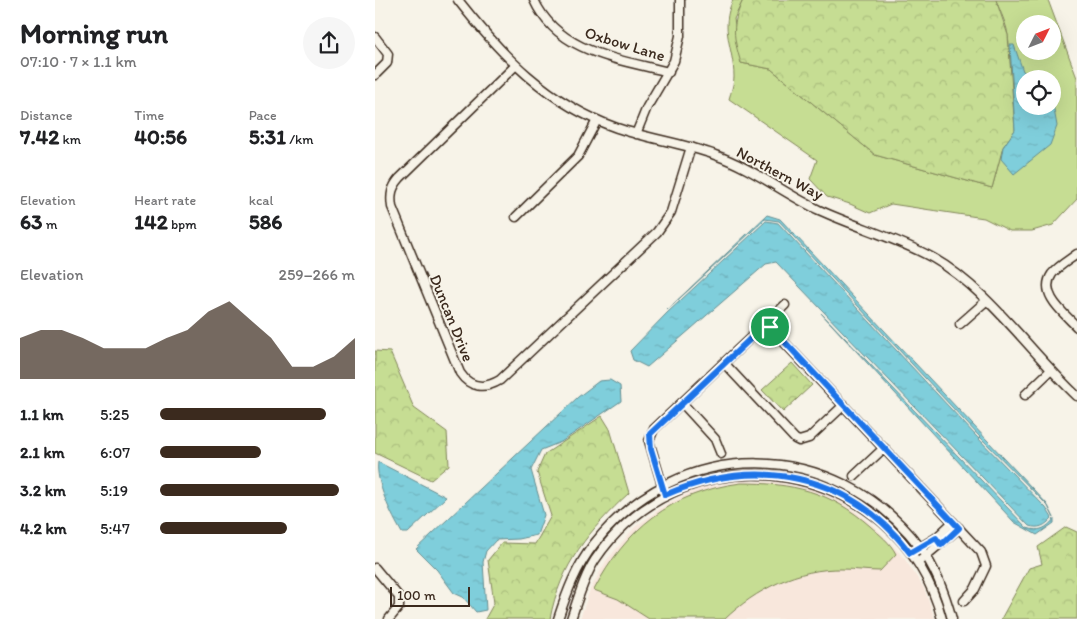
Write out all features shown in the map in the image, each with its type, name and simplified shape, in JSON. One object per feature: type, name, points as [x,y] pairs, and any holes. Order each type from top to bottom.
[{"type":"street","name":"Northern Way","points":[[458,0],[515,66],[554,96],[597,120],[635,134],[717,155],[744,167],[820,211],[935,259],[956,274],[986,301],[1051,372],[1077,396]]},
{"type":"street","name":"Oxbow Lane","points":[[533,0],[550,25],[582,48],[669,72]]},
{"type":"street","points":[[635,134],[647,107],[669,72],[680,36],[680,0]]},
{"type":"street","points":[[375,37],[388,54],[387,63],[375,75]]},
{"type":"street","name":"Duncan Drive","points":[[515,66],[473,109],[400,178],[391,191],[392,207],[460,373],[468,382],[487,386],[500,380],[657,232],[671,212],[691,147]]},
{"type":"street","points":[[515,217],[578,156],[597,120]]},
{"type":"street","points":[[1077,254],[1052,274],[1048,287],[1053,301],[1077,327]]},
{"type":"street","points":[[960,324],[986,301]]},
{"type":"street","points":[[665,495],[651,449],[650,434],[785,306]]},
{"type":"street","points":[[767,323],[981,552],[986,566],[975,589],[964,601]]},
{"type":"street","points":[[724,363],[799,441],[809,438],[844,406]]},
{"type":"street","points":[[1025,395],[1051,372]]},
{"type":"street","points":[[682,402],[715,439],[721,454]]},
{"type":"street","points":[[854,476],[884,448]]},
{"type":"street","points":[[557,619],[579,566],[594,544],[635,504],[663,485],[693,472],[735,464],[759,463],[806,470],[852,487],[867,498],[904,529],[920,547],[945,592],[953,619]]},
{"type":"street","points":[[571,619],[580,592],[595,560],[628,522],[665,495],[689,485],[746,474],[797,479],[827,487],[853,501],[880,520],[897,536],[917,564],[938,604],[941,619]]},
{"type":"street","points":[[917,564],[956,525]]},
{"type":"street","points":[[910,553],[920,547],[938,541]]},
{"type":"street","points":[[376,572],[399,597],[399,607],[389,619]]},
{"type":"shaded area","points":[[741,481],[775,482],[813,489],[840,501],[858,513],[875,527],[904,558],[924,588],[935,619],[580,619],[590,590],[606,561],[635,527],[668,503],[700,488]]},
{"type":"green space","points":[[733,0],[743,0],[734,19],[741,63],[771,69],[875,155],[992,188],[1005,132],[1010,94],[1010,55],[1007,32],[996,0],[1048,0],[1054,15],[1016,15],[1016,60],[1061,60],[1061,35],[1077,78],[1077,199],[1053,225],[1032,231],[1010,231],[984,218],[891,204],[870,213],[827,197],[810,179],[817,160],[729,99],[734,77],[727,20]]},
{"type":"green space","points":[[743,0],[996,0],[1008,35],[1015,130],[1003,147],[992,188],[875,155],[771,69],[741,63],[736,45],[735,24]]},
{"type":"green space","points":[[375,351],[390,352],[414,408],[447,432],[449,465],[431,480],[375,453]]},
{"type":"green space","points":[[792,363],[812,385],[783,412],[762,390]]},
{"type":"green space","points":[[602,416],[610,429],[629,493],[602,520],[579,549],[561,582],[550,619],[485,619],[494,603],[488,560],[502,543],[535,544],[551,516],[537,472],[545,454]]},
{"type":"green space","points":[[741,483],[794,487],[825,497],[855,514],[870,526],[888,542],[896,554],[880,571],[847,569],[809,572],[778,583],[750,599],[725,619],[649,619],[618,599],[594,590],[621,549],[653,517],[693,495]]},
{"type":"green space","points":[[1066,527],[1077,532],[1077,619],[1001,619],[1029,568],[1042,564],[1038,547]]},
{"type":"water","points":[[1010,45],[1014,45],[1016,60],[1019,60],[1023,70],[1016,70],[1016,115],[1055,115],[1057,126],[1050,145],[1014,174],[1001,159],[1003,147],[1015,130]]},
{"type":"water","points":[[767,215],[780,219],[1048,506],[978,435],[779,221],[765,219],[667,310]]},
{"type":"water","points":[[766,221],[778,223],[976,436],[1046,508],[1052,518],[1049,521],[1039,527],[1029,526],[776,262],[766,264],[647,367],[633,360],[630,351],[667,313]]},
{"type":"water","points":[[821,313],[1027,528],[1042,529],[1054,519],[1054,523],[1037,535],[1014,522]]},
{"type":"water","points":[[610,380],[620,386],[621,401],[561,442],[541,450],[531,470],[544,515],[537,535],[519,539],[496,540],[486,551],[483,562],[486,610],[476,612],[463,597],[454,593],[437,570],[416,549],[578,397],[599,381]]},
{"type":"water","points":[[378,462],[446,497],[408,533],[402,533],[389,508],[379,479]]},
{"type":"route","points":[[767,323],[770,327],[959,528],[941,545],[936,538],[910,553],[897,536],[880,520],[853,501],[827,487],[797,479],[767,474],[720,477],[689,485],[665,495],[649,441],[650,434],[767,323]]}]
